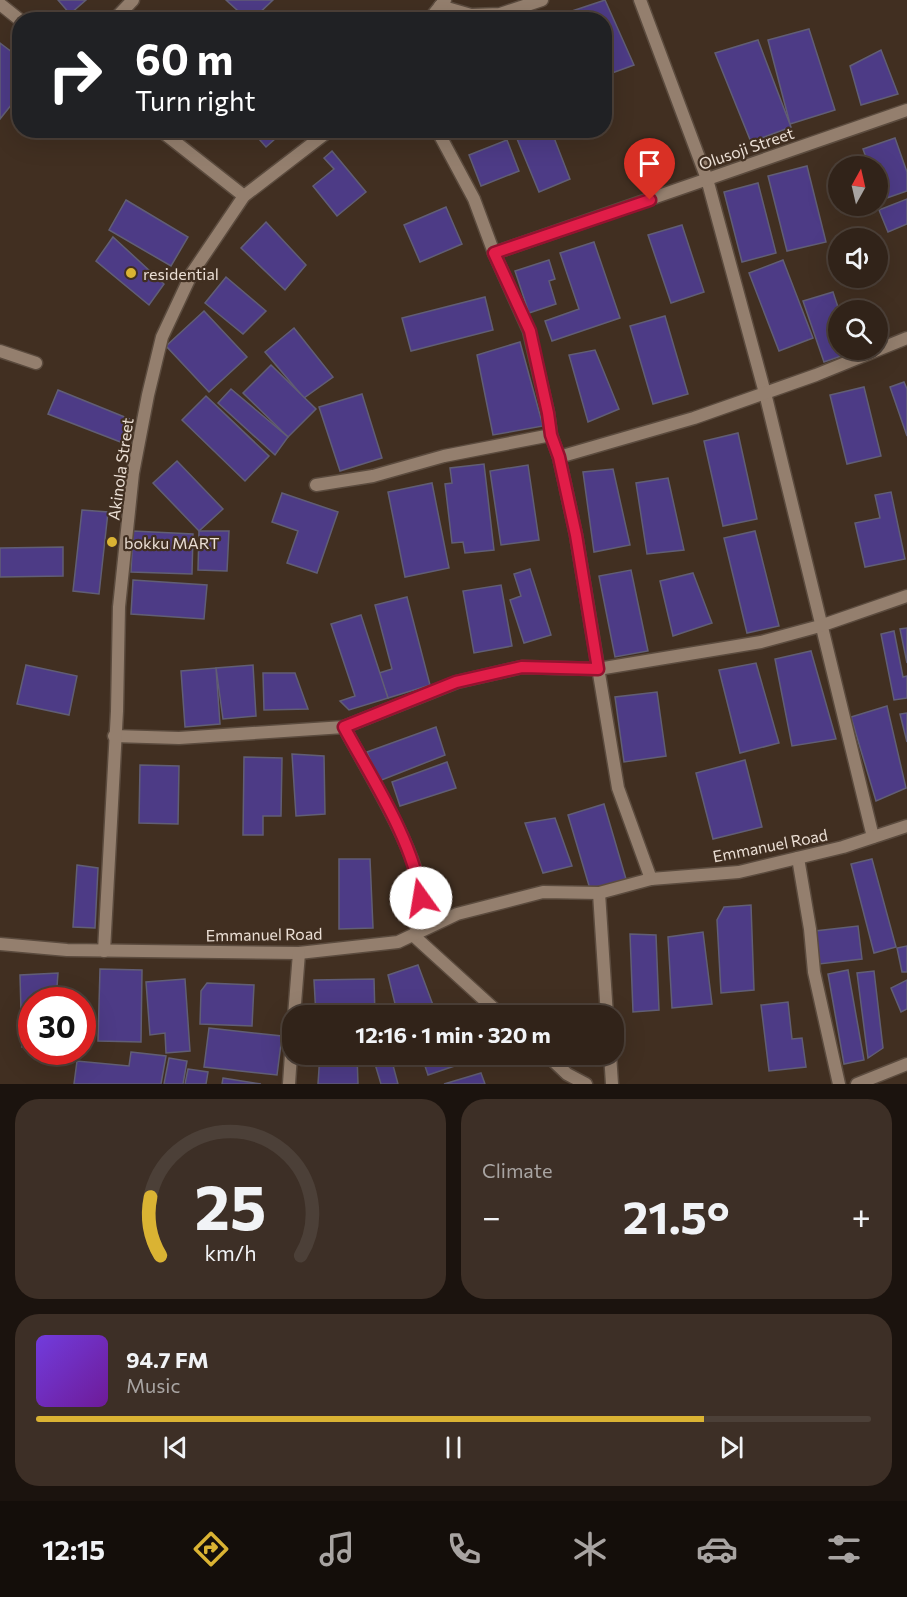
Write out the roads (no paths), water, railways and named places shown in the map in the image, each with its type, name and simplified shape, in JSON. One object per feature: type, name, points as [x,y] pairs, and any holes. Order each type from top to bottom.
[{"type":"street","points":[[122,12],[133,0]]},
{"type":"street","points":[[506,12],[542,0]]},
{"type":"street","points":[[640,0],[707,179],[765,393],[873,837]]},
{"type":"street","points":[[443,3],[464,12]]},
{"type":"street","points":[[0,4],[12,14]]},
{"type":"street","name":"Olusoji Street","points":[[494,253],[907,110]]},
{"type":"street","points":[[170,138],[244,196]]},
{"type":"street","name":"Akinola Street","points":[[104,951],[119,607],[133,474],[162,337],[192,273],[244,196],[320,138]]},
{"type":"street","points":[[441,138],[474,199],[494,253],[530,331],[551,435],[559,457],[576,535],[618,789],[651,879]]},
{"type":"street","points":[[559,457],[694,418],[907,338]]},
{"type":"street","points":[[0,351],[36,363]]},
{"type":"street","points":[[316,485],[374,476],[444,456],[551,435]]},
{"type":"street","points":[[114,735],[179,738],[344,727],[408,700],[467,680],[522,667],[598,669],[761,642],[820,626],[907,596]]},
{"type":"street","points":[[344,727],[409,852],[419,884],[423,912],[414,936],[490,1005]]},
{"type":"street","name":"Emmanuel Road","points":[[0,944],[104,951],[299,952],[398,942],[458,914],[543,892],[599,893],[651,879],[739,872],[798,858],[907,826]]},
{"type":"street","points":[[798,858],[810,929],[814,972],[839,1084]]},
{"type":"street","points":[[599,893],[606,1005]]},
{"type":"street","points":[[295,1005],[299,952]]},
{"type":"street","points":[[857,1084],[907,1064]]},
{"type":"street","points":[[289,1084],[290,1065]]},
{"type":"street","points":[[558,1065],[567,1074],[586,1084]]},
{"type":"street","points":[[611,1065],[612,1084]]},
{"type":"place","name":"residential","points":[[131,273]]},
{"type":"place","name":"bokku MART","points":[[112,542]]}]
